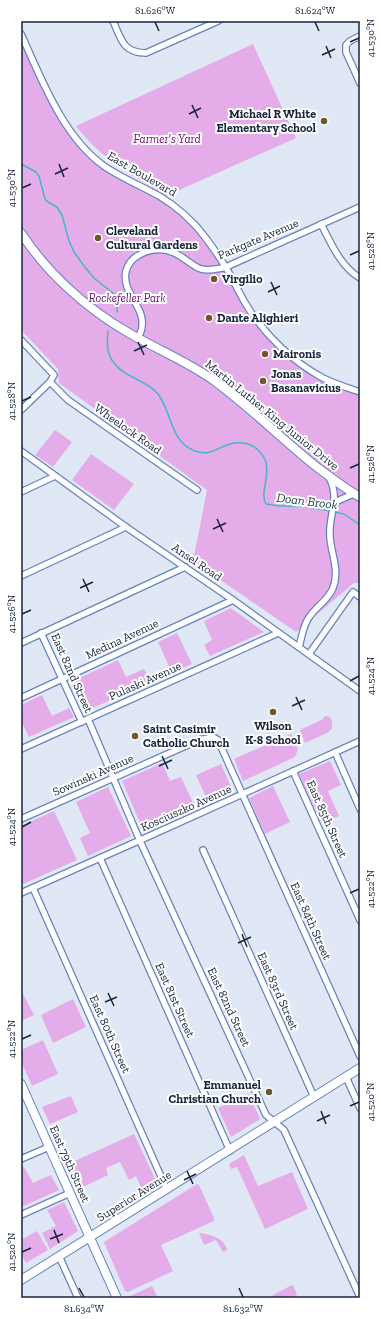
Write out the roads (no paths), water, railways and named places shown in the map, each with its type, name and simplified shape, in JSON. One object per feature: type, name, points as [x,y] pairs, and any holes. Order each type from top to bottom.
[{"type":"main road","name":"Martin Luther King Junior Drive","points":[[21,233],[38,256],[62,283],[107,319],[138,338],[182,361],[223,387],[298,452],[328,476],[357,496]]},
{"type":"main road","name":"Superior Avenue","points":[[21,1280],[230,1151],[360,1068]]},
{"type":"main road","name":"East 79th Street","points":[[21,1084],[117,1298]]},
{"type":"street","points":[[114,21],[124,46],[138,53],[146,53],[218,21]]},
{"type":"street","name":"East Boulevard","points":[[21,34],[57,111],[73,135],[92,156],[114,173],[174,205],[198,229],[226,267],[247,307],[272,339],[290,355],[312,371],[331,382],[360,392]]},
{"type":"street","points":[[360,36],[350,41],[346,45],[346,52],[360,83]]},
{"type":"street","name":"Parkgate Avenue","points":[[138,338],[142,326],[142,320],[127,288],[125,278],[128,265],[137,256],[148,250],[161,249],[173,252],[201,268],[212,269],[226,267],[360,207]]},
{"type":"street","points":[[322,224],[337,255],[344,264],[360,278]]},
{"type":"street","points":[[21,340],[54,375],[50,382],[21,410]]},
{"type":"street","name":"Wheelock Road","points":[[50,382],[68,400],[198,490]]},
{"type":"street","name":"Ansel Road","points":[[21,451],[126,527],[233,600],[360,691]]},
{"type":"street","points":[[21,492],[55,476]]},
{"type":"street","points":[[299,647],[307,620],[329,595],[335,583],[336,565],[330,536],[331,521],[335,505],[333,488],[328,476]]},
{"type":"street","points":[[335,505],[357,496]]},
{"type":"street","points":[[21,576],[126,527]]},
{"type":"street","points":[[21,643],[185,567]]},
{"type":"street","points":[[309,654],[353,592],[360,597]]},
{"type":"street","name":"Medina Avenue","points":[[21,698],[233,600]]},
{"type":"street","name":"East 82nd Street","points":[[41,633],[82,722]]},
{"type":"street","name":"Pulaski Avenue","points":[[21,749],[278,633]]},
{"type":"street","name":"East 82nd Street","points":[[88,719],[140,841],[266,1116],[284,1130],[360,1297]]},
{"type":"street","name":"Sowinski Avenue","points":[[21,819],[199,740],[213,737],[218,740]]},
{"type":"street","name":"East 84th Street","points":[[218,740],[360,1056]]},
{"type":"street","name":"Kosciuszko Avenue","points":[[21,893],[140,841],[360,741]]},
{"type":"street","points":[[335,752],[360,809]]},
{"type":"street","name":"East 85th Street","points":[[293,771],[360,920]]},
{"type":"street","name":"East 83rd Street","points":[[203,850],[314,1097]]},
{"type":"street","name":"East 81st Street","points":[[100,858],[230,1151]]},
{"type":"street","name":"East 80th Street","points":[[33,888],[167,1190]]},
{"type":"street","points":[[346,1077],[360,1108]]},
{"type":"street","points":[[21,1160],[49,1147]]},
{"type":"street","points":[[21,1215],[70,1193]]},
{"type":"street","points":[[59,1256],[78,1298]]},
{"type":"waterway","name":"Doan Brook","points":[[21,164],[36,172],[39,176],[45,199],[57,207],[62,215],[69,241],[74,252],[94,278],[114,294],[117,304],[117,312]]},
{"type":"waterway","name":"Doan Brook","points":[[108,331],[107,339],[111,359],[124,372],[148,385],[158,394],[163,401],[176,434],[187,447],[204,453],[235,443],[251,445],[258,450],[266,464],[267,471],[264,492],[266,504],[279,506],[303,506],[344,514],[360,525]]},
{"type":"place","name":"Michael R White Elementary School","points":[[324,121]]},
{"type":"place","name":"Cleveland Cultural Gardens","points":[[98,238]]},
{"type":"place","name":"Virgilio","points":[[214,279]]},
{"type":"place","name":"Dante Alighieri","points":[[209,318]]},
{"type":"place","name":"Maironis","points":[[265,354]]},
{"type":"place","name":"Jonas Basanavicius","points":[[263,381]]},
{"type":"place","name":"Wilson K-8 School","points":[[273,712]]},
{"type":"place","name":"Saint Casimir Catholic Church","points":[[135,736]]},
{"type":"place","name":"Emmanuel Christian Church","points":[[269,1092]]},
{"type":"park label","name":"Farmer's Yard","points":[[167,139]]},
{"type":"park label","name":"Rockefeller Park","points":[[127,298]]}]
